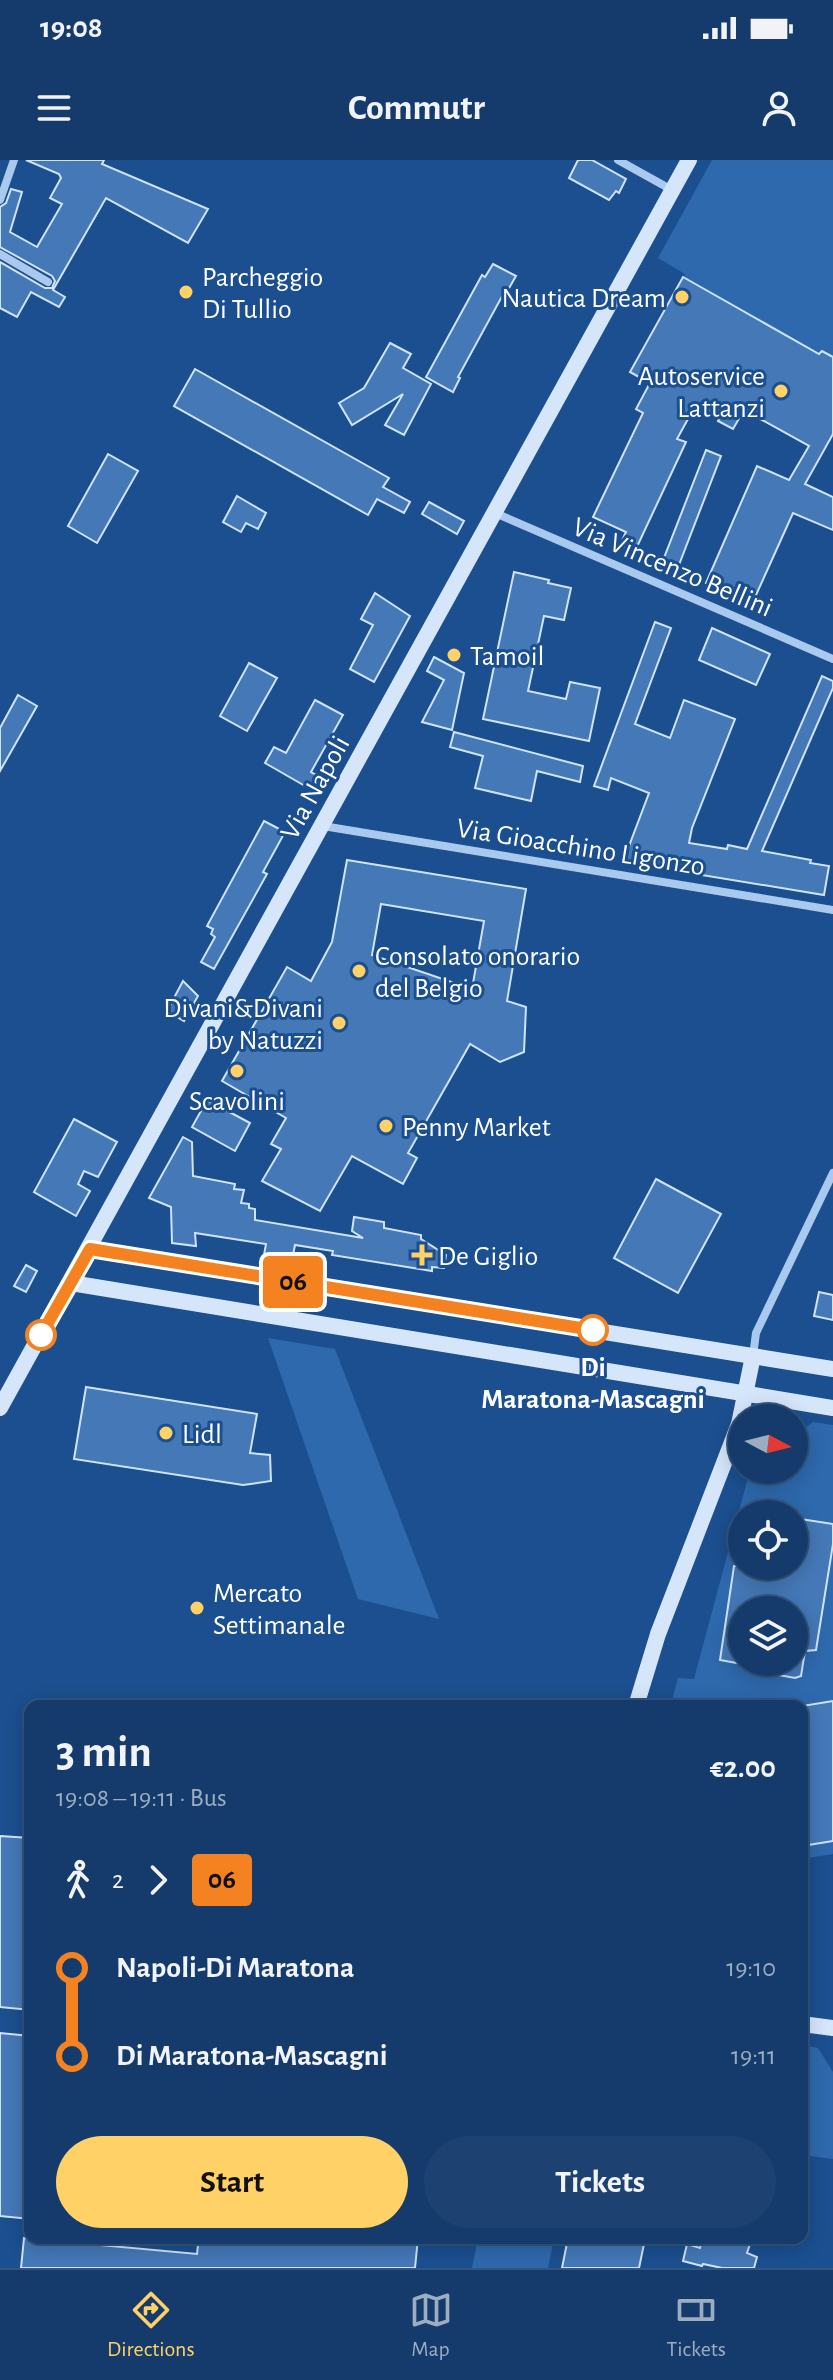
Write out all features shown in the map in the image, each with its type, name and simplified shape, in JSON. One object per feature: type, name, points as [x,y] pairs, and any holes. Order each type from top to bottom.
[{"type":"main road","name":"Via Napoli","points":[[0,1408],[689,160]]},
{"type":"main road","points":[[90,1249],[833,1369]]},
{"type":"main road","points":[[71,1283],[833,1408]]},
{"type":"main road","points":[[638,1700],[658,1634],[736,1435],[753,1356]]},
{"type":"main road","points":[[808,2025],[833,2028]]},
{"type":"street","points":[[0,200],[14,160]]},
{"type":"street","points":[[618,160],[672,190]]},
{"type":"street","points":[[0,254],[48,282]]},
{"type":"street","name":"Via Vincenzo Bellini","points":[[495,513],[833,659]]},
{"type":"street","name":"Via Gioacchino Ligonzo","points":[[322,826],[833,910]]},
{"type":"street","points":[[753,1356],[756,1333],[833,1173]]},
{"type":"shaded area","points":[[712,160],[833,160],[833,357],[822,351],[819,354],[684,277],[685,274],[658,258]]},
{"type":"shaded area","points":[[268,1338],[335,1349],[439,1619],[358,1599]]},
{"type":"shaded area","points":[[813,1422],[833,1425],[833,1854],[808,1858],[808,1700],[672,1700],[678,1678],[694,1679],[728,1552],[728,1580],[808,1580],[808,1500],[742,1500],[746,1484],[808,1484],[808,1426]]},
{"type":"shaded area","points":[[808,2046],[818,2048],[833,2072],[833,2159],[808,2156]]},
{"type":"shaded area","points":[[477,2244],[553,2244],[548,2268],[472,2268]]},
{"type":"building","points":[[26,160],[104,160],[102,164],[208,209],[188,243],[106,198],[53,290],[65,297],[59,307],[31,292],[17,317],[0,308],[0,262],[45,288],[52,288],[55,281],[52,276],[0,247],[0,207],[6,203],[11,189],[22,192],[10,232],[37,247],[62,204],[50,198],[61,178],[59,174]]},
{"type":"building","points":[[578,160],[592,160],[626,179],[619,193],[616,191],[609,200],[569,178]]},
{"type":"building","points":[[493,264],[516,276],[458,377],[453,392],[426,377],[482,275],[485,277]]},
{"type":"building","points":[[683,277],[819,354],[822,351],[833,357],[833,434],[805,484],[833,497],[833,530],[793,513],[752,604],[706,583],[757,466],[789,480],[809,446],[744,410],[733,429],[694,408],[677,439],[686,442],[635,551],[620,545],[626,532],[593,517],[643,413],[636,409],[650,383],[630,372]]},
{"type":"building","points":[[390,343],[411,354],[403,368],[431,384],[404,435],[385,425],[403,394],[352,425],[339,403],[364,388]]},
{"type":"building","points":[[195,369],[389,478],[383,487],[410,502],[404,513],[377,499],[368,515],[174,406]]},
{"type":"building","points":[[706,450],[721,456],[677,570],[662,563]]},
{"type":"building","points":[[108,454],[138,471],[97,543],[68,526]]},
{"type":"building","points":[[237,496],[266,513],[258,529],[246,523],[241,532],[223,522]]},
{"type":"building","points":[[429,502],[464,521],[457,534],[422,514]]},
{"type":"building","points":[[514,572],[571,588],[564,620],[544,616],[528,691],[566,699],[570,682],[600,688],[589,741],[483,719]]},
{"type":"building","points":[[375,593],[410,616],[374,682],[350,669],[373,625],[361,619]]},
{"type":"building","points":[[655,622],[671,628],[635,724],[670,738],[684,700],[735,719],[692,828],[689,843],[747,849],[822,676],[833,681],[833,688],[762,851],[829,866],[824,895],[623,862],[649,793],[611,778],[608,790],[594,786]]},
{"type":"building","points":[[712,628],[770,654],[756,685],[699,660]]},
{"type":"building","points":[[434,657],[464,673],[452,730],[422,722],[444,680],[427,671]]},
{"type":"building","points":[[249,663],[277,678],[247,731],[220,716]]},
{"type":"building","points":[[18,695],[37,706],[0,771],[0,728]]},
{"type":"building","points":[[315,700],[343,715],[311,772],[320,777],[312,790],[265,763],[274,747],[286,753]]},
{"type":"building","points":[[454,732],[583,766],[580,782],[537,771],[531,801],[475,788],[483,756],[450,747]]},
{"type":"building","points":[[264,821],[285,832],[263,872],[267,874],[214,969],[201,962],[215,937],[211,934],[213,929],[207,926]]},
{"type":"building","points":[[347,860],[526,889],[507,1001],[526,1007],[524,1052],[500,1062],[470,1044],[408,1153],[417,1158],[403,1184],[352,1156],[320,1211],[262,1181],[281,1149],[271,1144],[286,1118],[222,1081],[287,967],[311,981],[332,942]],"holes":[[[381,904],[484,921],[472,989],[372,955]]]},
{"type":"building","points":[[183,981],[198,996],[184,1021],[167,1011]]},
{"type":"building","points":[[207,1100],[250,1123],[235,1151],[192,1127]]},
{"type":"building","points":[[74,1119],[117,1142],[98,1177],[84,1171],[78,1184],[90,1191],[76,1216],[34,1192]]},
{"type":"building","points":[[183,1137],[192,1142],[193,1176],[235,1184],[234,1189],[244,1190],[241,1203],[255,1209],[255,1220],[363,1238],[352,1231],[354,1217],[384,1222],[384,1228],[421,1235],[421,1239],[446,1255],[444,1268],[432,1267],[432,1271],[332,1255],[333,1251],[295,1245],[292,1260],[264,1255],[266,1244],[195,1233],[196,1246],[172,1243],[171,1207],[149,1198]]},
{"type":"building","points":[[656,1179],[721,1214],[678,1293],[614,1258]]},
{"type":"building","points":[[26,1265],[37,1271],[26,1292],[14,1286]]},
{"type":"building","points":[[819,1292],[833,1295],[833,1320],[814,1316]]},
{"type":"building","name":"Lidl","points":[[86,1387],[257,1414],[250,1453],[270,1455],[271,1481],[243,1485],[74,1459]]},
{"type":"building","points":[[808,1520],[833,1524],[833,1544],[816,1650],[808,1651],[808,1596],[730,1596],[732,1580],[808,1580]]},
{"type":"building","points":[[728,1606],[728,1661],[720,1660]]},
{"type":"building","points":[[833,1701],[833,1841],[808,1845],[808,1705]]},
{"type":"building","points":[[0,1836],[24,1838],[24,2009],[0,2007]]},
{"type":"building","points":[[0,2033],[24,2035],[24,2218],[0,2216]]},
{"type":"building","points":[[24,2238],[24,2244],[89,2244],[197,2254],[198,2245],[210,2244],[417,2244],[415,2268],[21,2268]]},
{"type":"building","points":[[567,2244],[644,2244],[639,2268],[562,2268]]},
{"type":"building","points":[[687,2244],[700,2248],[701,2244],[750,2244],[747,2253],[757,2257],[754,2268],[722,2268],[683,2261]]},
{"type":"bus line","name":"06","points":[[41,1335],[90,1249],[593,1330]]},
{"type":"place","name":"Parcheggio Di Tullio","points":[[186,292]]},
{"type":"place","name":"Nautica Dream","points":[[682,297]]},
{"type":"place","name":"Autoservice Lattanzi","points":[[781,391]]},
{"type":"place","name":"Tamoil","points":[[454,655]]},
{"type":"place","name":"Consolato onorario del Belgio","points":[[359,971]]},
{"type":"place","name":"Divani&Divani by Natuzzi","points":[[339,1023]]},
{"type":"place","name":"Scavolini","points":[[237,1071]]},
{"type":"place","name":"Penny Market","points":[[386,1126]]},
{"type":"place","name":"De Giglio","points":[[422,1255]]},
{"type":"place","name":"Di Maratona-Mascagni","points":[[593,1330]]},
{"type":"place","name":"Lidl","points":[[166,1433]]},
{"type":"place","name":"Mercato Settimanale","points":[[197,1608]]}]
